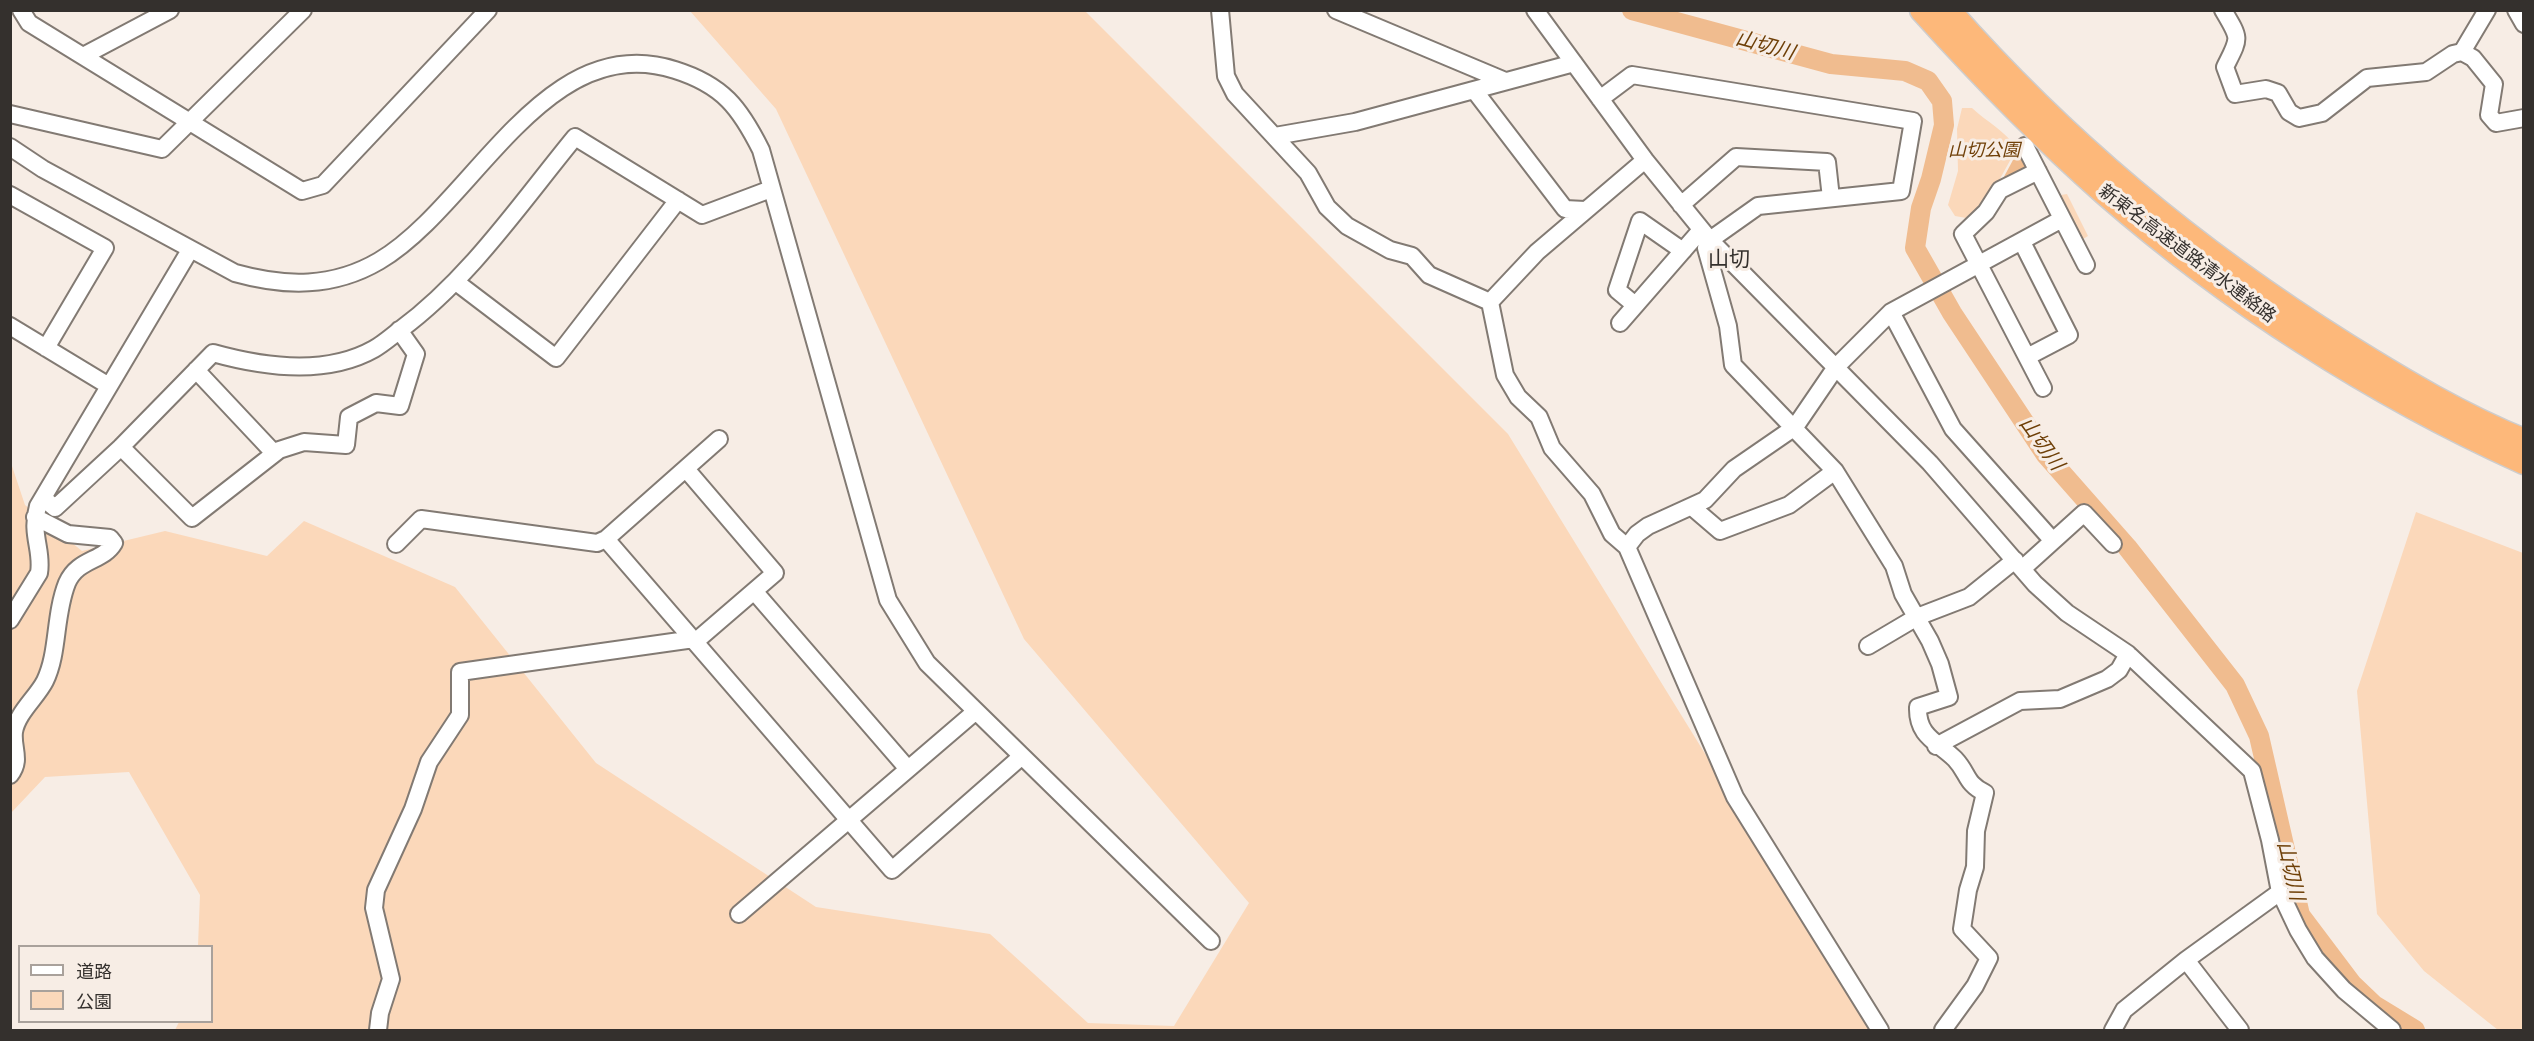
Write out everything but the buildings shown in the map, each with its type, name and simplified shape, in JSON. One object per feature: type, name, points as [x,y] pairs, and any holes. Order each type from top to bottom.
[{"type":"highway","name":"新東名高速道路清水連絡路","points":[[1922,10],[1998,92],[2106,193],[2219,283],[2426,393],[2523,441]]},
{"type":"highway","name":"新東名高速道路清水連絡路","points":[[1948,10],[2010,79],[2103,167],[2296,325],[2418,408],[2523,462]]},
{"type":"street","points":[[21,10],[29,23],[302,190],[312,190],[323,185],[488,10]]},
{"type":"street","points":[[83,56],[170,10]]},
{"type":"street","points":[[10,114],[162,149],[303,10]]},
{"type":"street","points":[[1220,10],[1226,76],[1235,94],[1308,173],[1327,207],[1347,226],[1390,250],[1412,256],[1429,275],[1490,302]]},
{"type":"street","points":[[1336,10],[1505,81]]},
{"type":"street","points":[[1534,10],[1645,160],[1706,235],[1930,463],[2018,565],[2067,613],[2128,654],[2252,771],[2270,840],[2280,892],[2315,958],[2353,998],[2392,1030]]},
{"type":"street","points":[[2223,10],[2237,33],[2238,41],[2225,67],[2235,94],[2266,89],[2278,93],[2289,112],[2299,118],[2322,113],[2367,78],[2426,72],[2453,54],[2462,52],[2473,58],[2494,84],[2490,115],[2496,123],[2523,118]]},
{"type":"street","points":[[2462,52],[2487,10]]},
{"type":"street","points":[[2516,10],[2523,24]]},
{"type":"street","points":[[10,147],[43,169],[235,273],[260,280],[312,284],[355,273],[395,250],[412,236],[541,103],[584,75],[613,65],[638,63],[666,67],[695,76],[721,93],[743,115],[761,150],[888,600],[927,663],[1211,941]]},
{"type":"street","points":[[1275,136],[1355,122],[1574,63]]},
{"type":"street","points":[[1600,99],[1632,75],[1913,121],[1901,191],[1758,206],[1706,235],[1683,251],[1620,322]]},
{"type":"street","points":[[1474,90],[1565,209],[1585,210]]},
{"type":"street","points":[[43,498],[55,508],[121,447],[213,353],[274,366],[307,366],[340,360],[374,350],[434,304],[456,282],[574,137],[702,215],[771,189]]},
{"type":"street","points":[[2025,146],[2086,266]]},
{"type":"street","points":[[1681,206],[1736,157],[1827,162],[1831,198]]},
{"type":"street","points":[[1490,302],[1537,252],[1645,160]]},
{"type":"street","points":[[2038,171],[2000,190],[1986,212],[1964,234],[2043,388]]},
{"type":"street","points":[[10,195],[105,248],[46,348]]},
{"type":"street","points":[[456,282],[556,358],[678,200]]},
{"type":"street","points":[[1627,547],[1637,534],[1648,526],[1705,500],[1734,469],[1794,427],[1836,367],[1891,312],[2062,219]]},
{"type":"street","points":[[1635,305],[1617,290],[1640,221],[1683,251]]},
{"type":"street","points":[[1706,235],[1706,248],[1728,326],[1733,365],[1835,471],[1894,566],[1903,594],[1940,664],[1949,697],[1918,707],[1918,717],[1936,746],[1957,762],[1970,786],[1985,793],[1976,831],[1975,867],[1968,890],[1962,928],[1989,958],[1965,1004],[1943,1030]]},
{"type":"street","points":[[2022,242],[2069,335],[2028,357]]},
{"type":"street","points":[[10,620],[39,573],[40,564],[35,543],[35,517],[43,498],[190,250]]},
{"type":"street","points":[[1490,302],[1505,375],[1518,397],[1539,417],[1552,448],[1592,494],[1612,534],[1627,547],[1736,797],[1880,1030]]},
{"type":"street","points":[[1891,312],[1953,429],[2053,541]]},
{"type":"street","points":[[10,326],[109,386]]},
{"type":"street","points":[[121,447],[192,518],[274,453],[304,442],[346,445],[349,417],[376,403],[400,406],[416,354],[399,330]]},
{"type":"street","points":[[196,370],[274,453]]},
{"type":"street","points":[[396,544],[420,519],[597,543],[606,539],[719,439]]},
{"type":"street","points":[[378,1030],[380,1014],[391,979],[374,908],[376,890],[413,809],[429,762],[460,715],[460,672],[695,640],[775,573],[686,469]]},
{"type":"street","points":[[1692,507],[1720,531],[1789,505],[1835,471]]},
{"type":"street","points":[[1868,646],[1917,617],[1969,597],[2053,541],[2084,513],[2113,544]]},
{"type":"street","points":[[10,775],[17,761],[14,730],[44,682],[54,645],[57,611],[68,581],[81,564],[111,548],[114,543],[110,538],[68,534],[35,517]]},
{"type":"street","points":[[606,539],[892,870],[1022,756]]},
{"type":"street","points":[[754,591],[908,769]]},
{"type":"street","points":[[1936,746],[2020,701],[2060,699],[2108,679],[2119,670],[2128,654]]},
{"type":"street","points":[[739,914],[976,711]]},
{"type":"street","points":[[2113,1030],[2124,1010],[2186,960],[2280,892]]},
{"type":"street","points":[[2186,960],[2240,1030]]},
{"type":"green space","points":[[690,11],[1085,11],[1508,434],[1802,911],[1883,1030],[175,1030],[178,1023],[213,1023],[213,945],[198,945],[200,895],[129,772],[45,777],[11,813],[10,460],[25,505],[82,551],[165,531],[267,556],[304,521],[455,587],[596,763],[816,907],[990,934],[1088,1023],[1174,1026],[1249,903],[1024,639],[776,109]]},
{"type":"green space","name":"山切公園","points":[[1962,108],[1972,108],[2001,131],[2017,148],[1986,204],[1972,219],[1955,216],[1948,205],[1958,171],[1957,129]]},
{"type":"green space","points":[[2067,194],[2088,236],[2078,242],[2061,195]]},
{"type":"green space","points":[[2416,512],[2523,553],[2523,1030],[2498,1030],[2424,971],[2377,914],[2357,691]]},
{"type":"shaded area","points":[[2020,147],[2030,165],[2028,172],[1999,186]]},
{"type":"waterway","name":"山切川","points":[[1632,10],[1831,64],[1905,71],[1928,81],[1942,101],[1944,125],[1931,179],[1921,208],[1915,248],[1952,313],[2046,455],[2127,547],[2235,685],[2259,736],[2300,915],[2352,984],[2374,1005],[2415,1030]]},
{"type":"district","name":"山切","points":[[1729,260]]}]
